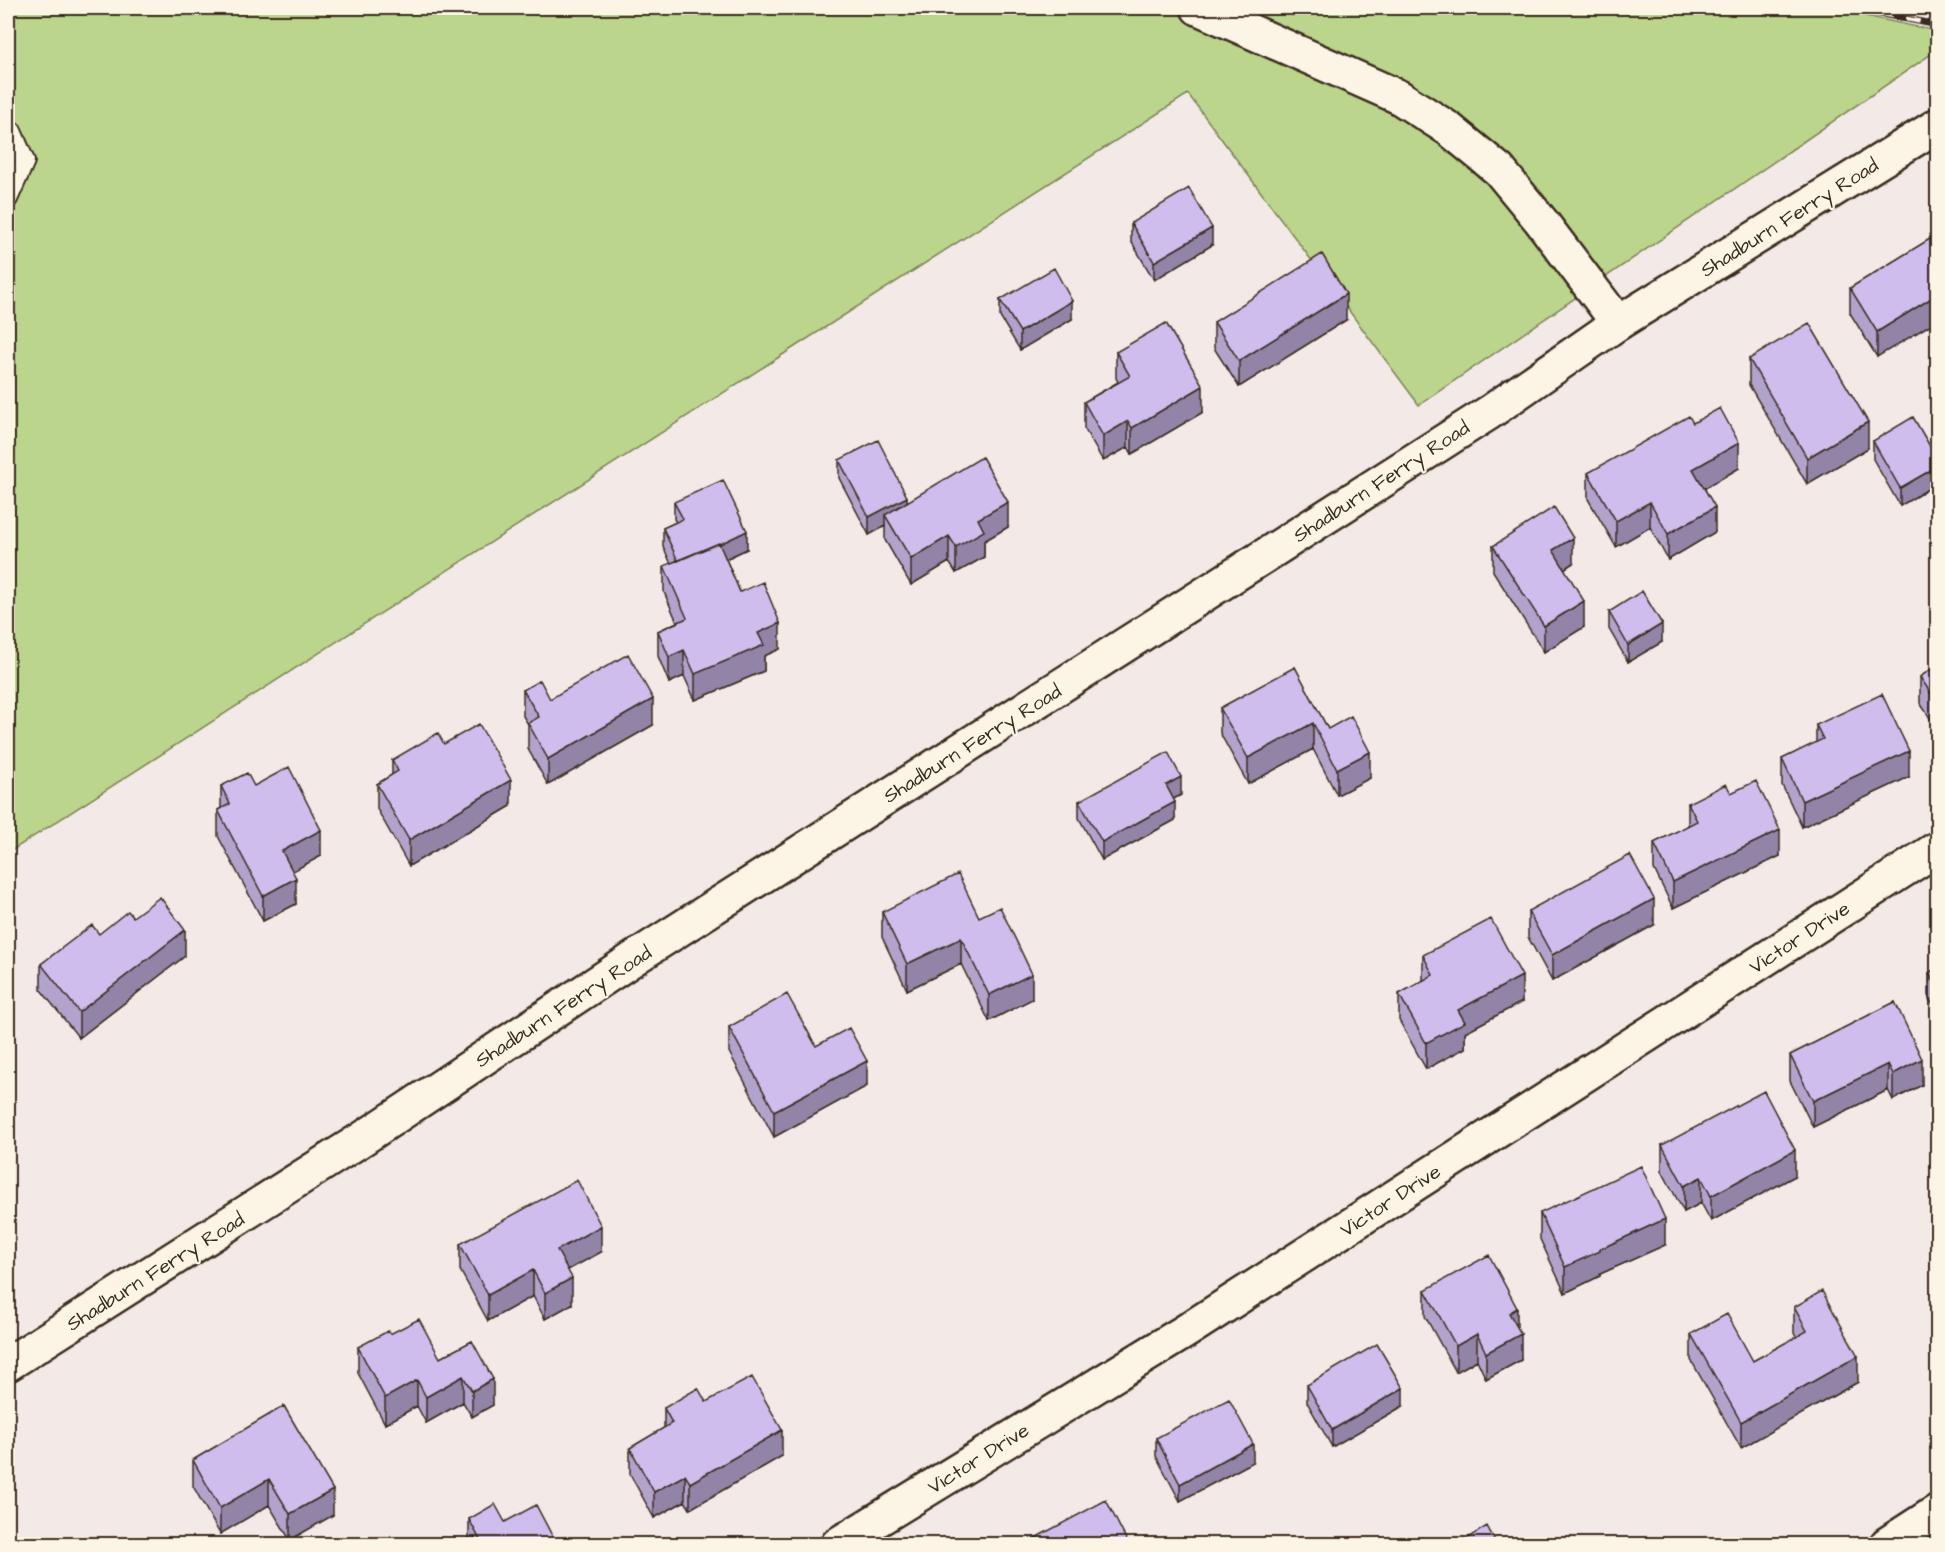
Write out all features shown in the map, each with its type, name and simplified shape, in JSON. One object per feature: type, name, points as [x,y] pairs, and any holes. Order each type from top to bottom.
[{"type":"street","points":[[1198,8],[1399,97],[1449,129],[1499,170],[1541,221],[1618,323]]},
{"type":"street","name":"Shadburn Ferry Road","points":[[8,1364],[362,1139],[639,955],[1490,412],[1618,323],[1938,125]]},
{"type":"street","name":"Victor Drive","points":[[838,1545],[1186,1331],[1938,848]]},
{"type":"street","points":[[1887,1545],[1938,1510]]},
{"type":"lane","points":[[8,129],[12,131],[25,161],[8,199]]},
{"type":"green space","points":[[8,8],[1827,8],[1937,31],[1937,50],[1419,405],[1188,94],[8,853]]},
{"type":"building","points":[[1189,188],[1212,228],[1154,262],[1131,223]]},
{"type":"building","points":[[1938,234],[1938,294],[1877,332],[1850,288]]},
{"type":"building","points":[[1322,254],[1346,294],[1239,361],[1214,322]]},
{"type":"building","points":[[1054,268],[1072,301],[1020,332],[1000,300]]},
{"type":"building","points":[[1166,323],[1203,386],[1132,428],[1128,421],[1103,436],[1084,402],[1130,376],[1116,352]]},
{"type":"building","points":[[1809,323],[1868,422],[1807,458],[1749,359]]},
{"type":"building","points":[[1720,408],[1739,443],[1693,469],[1715,507],[1668,534],[1650,502],[1616,521],[1588,473],[1689,416],[1693,423]]},
{"type":"building","points":[[1913,417],[1938,460],[1938,466],[1900,488],[1873,441]]},
{"type":"building","points":[[878,440],[907,497],[869,517],[839,460]]},
{"type":"building","points":[[982,457],[1008,502],[978,519],[984,531],[956,547],[949,536],[911,559],[885,515]]},
{"type":"building","points":[[723,480],[747,531],[678,561],[663,528],[683,519],[674,502]]},
{"type":"building","points":[[1554,507],[1573,538],[1553,550],[1584,601],[1544,626],[1493,546]]},
{"type":"building","points":[[719,543],[740,592],[763,582],[780,623],[758,633],[764,645],[695,674],[684,650],[669,657],[658,631],[687,618],[664,566]]},
{"type":"building","points":[[1642,591],[1662,624],[1628,645],[1609,612]]},
{"type":"building","points":[[628,654],[653,699],[548,759],[528,723],[539,717],[523,690],[540,680],[550,699]]},
{"type":"building","points":[[1938,665],[1938,704],[1920,677]]},
{"type":"building","points":[[1295,667],[1328,729],[1351,716],[1370,752],[1337,769],[1313,723],[1248,758],[1220,708]]},
{"type":"building","points":[[1882,694],[1909,751],[1802,801],[1782,759],[1823,739],[1816,725]]},
{"type":"building","points":[[479,724],[511,780],[409,840],[377,784],[398,771],[392,760],[438,733],[444,744]]},
{"type":"building","points":[[1168,752],[1181,777],[1166,785],[1175,802],[1102,842],[1079,801]]},
{"type":"building","points":[[289,767],[321,830],[282,851],[296,878],[263,896],[218,810],[230,804],[221,786],[247,773],[254,786]]},
{"type":"building","points":[[1756,781],[1780,830],[1673,882],[1654,843],[1697,821],[1688,803],[1726,784],[1731,793]]},
{"type":"building","points":[[1630,855],[1654,899],[1552,955],[1528,911]]},
{"type":"building","points":[[958,874],[979,917],[1000,907],[1032,974],[989,995],[961,938],[907,964],[882,912]]},
{"type":"building","points":[[160,897],[185,930],[79,1012],[41,964],[92,925],[99,934],[128,911],[133,917]]},
{"type":"building","points":[[1491,919],[1522,976],[1458,1010],[1465,1022],[1426,1043],[1399,994],[1433,975],[1423,955]]},
{"type":"building","points":[[1938,967],[1938,987],[1929,973]]},
{"type":"building","points":[[787,994],[816,1046],[849,1028],[867,1061],[774,1111],[729,1027]]},
{"type":"building","points":[[1895,1002],[1922,1059],[1893,1074],[1888,1064],[1813,1101],[1790,1055]]},
{"type":"building","points":[[1764,1091],[1795,1150],[1711,1196],[1701,1177],[1684,1186],[1662,1145]]},
{"type":"building","points":[[1641,1166],[1665,1219],[1565,1267],[1540,1213]]},
{"type":"building","points":[[577,1180],[601,1226],[557,1250],[572,1278],[545,1293],[533,1270],[488,1295],[460,1244]]},
{"type":"building","points":[[1489,1255],[1517,1308],[1509,1313],[1521,1334],[1486,1353],[1477,1334],[1456,1346],[1425,1290]]},
{"type":"building","points":[[1822,1291],[1858,1356],[1741,1422],[1691,1334],[1727,1314],[1753,1361],[1807,1331],[1794,1307]]},
{"type":"building","points":[[419,1319],[440,1358],[472,1341],[493,1379],[472,1391],[463,1376],[426,1397],[417,1380],[385,1398],[358,1347],[388,1331],[390,1334]]},
{"type":"building","points":[[1377,1344],[1403,1388],[1332,1430],[1307,1385]]},
{"type":"building","points":[[752,1377],[782,1430],[690,1483],[685,1475],[654,1492],[630,1448],[672,1423],[664,1408],[698,1388],[706,1402]]},
{"type":"building","points":[[1229,1399],[1253,1444],[1180,1484],[1156,1438]]},
{"type":"building","points":[[284,1406],[333,1490],[290,1514],[269,1479],[220,1508],[193,1460]]},
{"type":"building","points":[[1106,1500],[1129,1545],[1022,1545]]},
{"type":"building","points":[[495,1504],[505,1522],[536,1505],[557,1545],[471,1545],[480,1540],[469,1519]]},
{"type":"building","points":[[1487,1526],[1497,1545],[1456,1545]]},
{"type":"building","points":[[103,1538],[106,1545],[91,1545]]},
{"type":"railway","points":[[1851,8],[1938,25]]}]
